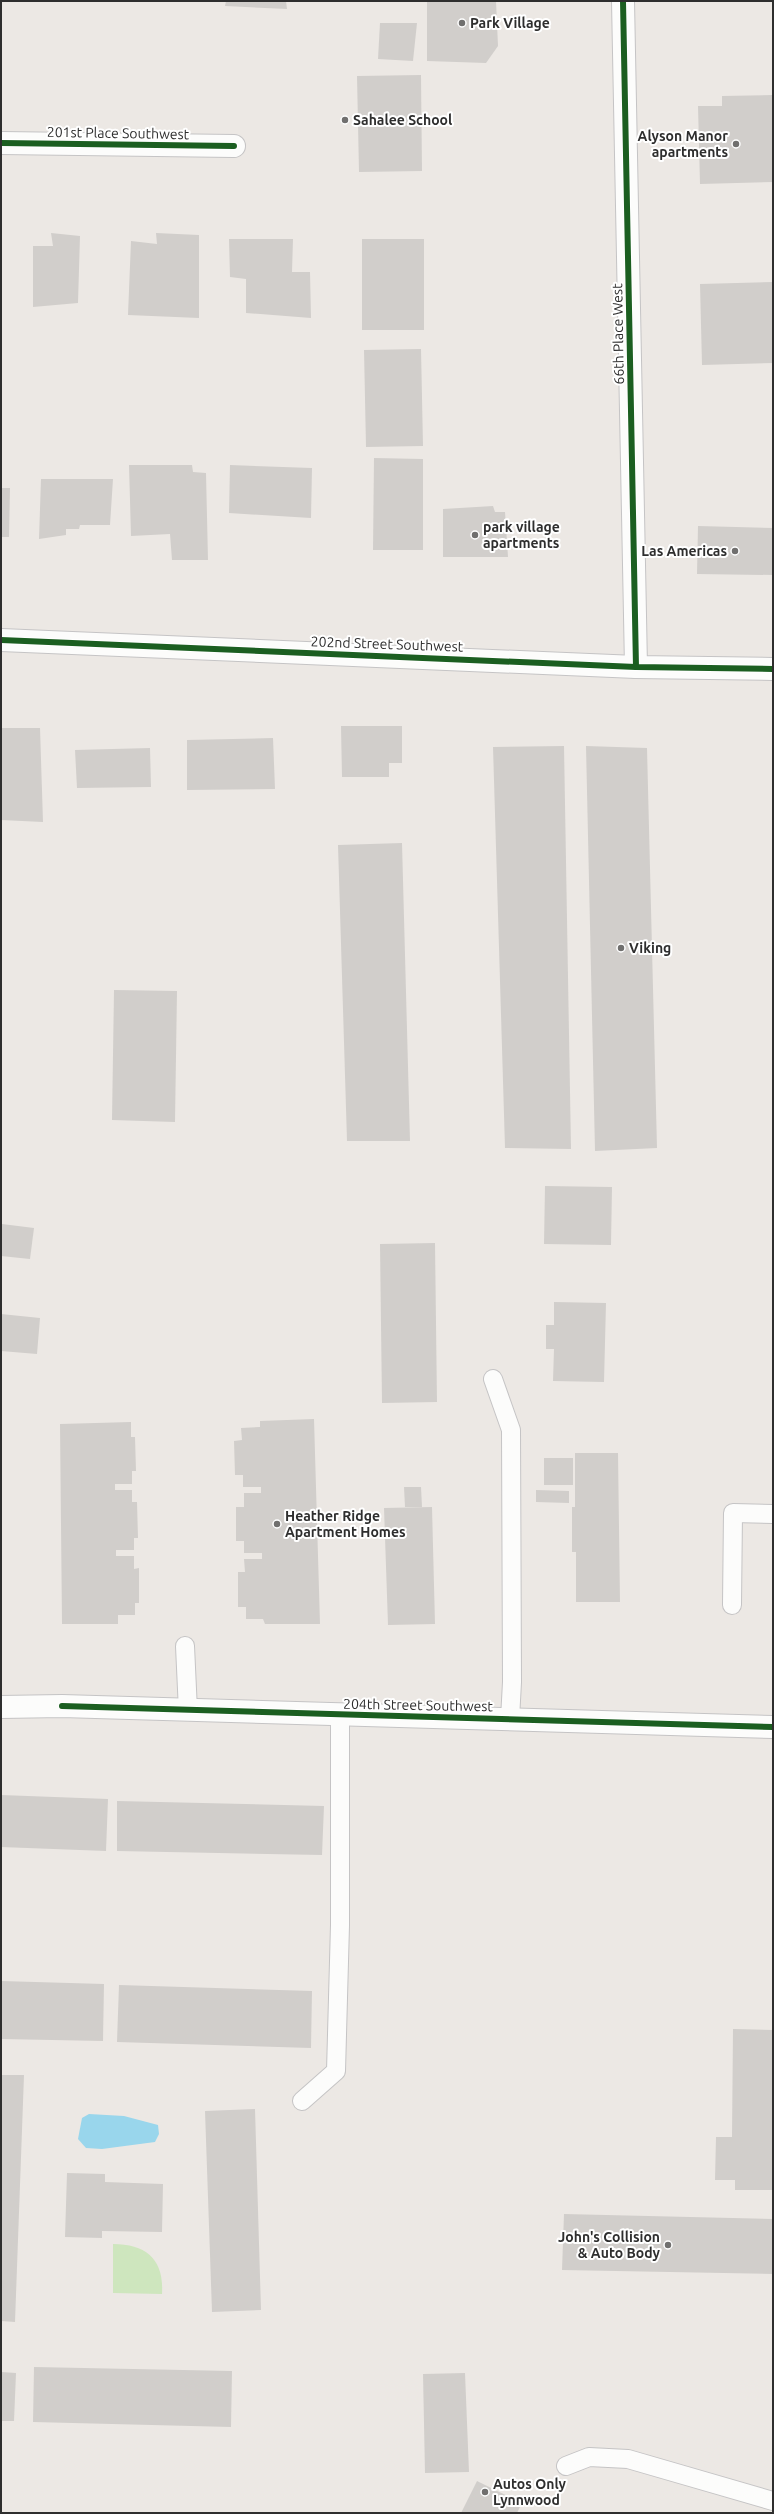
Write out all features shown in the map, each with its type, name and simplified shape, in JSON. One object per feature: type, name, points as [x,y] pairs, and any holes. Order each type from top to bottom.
[{"type":"street","name":"66th Place West","points":[[623,1],[636,667]]},
{"type":"street","name":"201st Place Southwest","points":[[1,143],[234,146]]},
{"type":"street","name":"202nd Street Southwest","points":[[1,640],[636,667],[773,669]]},
{"type":"street","name":"204th Street Southwest","points":[[1,1707],[62,1706],[773,1728]]},
{"type":"lane","points":[[493,1379],[511,1430],[512,1682],[510,1719]]},
{"type":"lane","points":[[732,1605],[732,1512],[773,1514]]},
{"type":"lane","points":[[185,1646],[188,1711]]},
{"type":"lane","points":[[302,2101],[336,2071],[340,1925],[340,1715]]},
{"type":"lane","points":[[566,2466],[589,2457],[628,2459],[773,2501]]},
{"type":"green space","points":[[113,2244],[135,2247],[151,2256],[160,2272],[162,2294],[113,2293]]},
{"type":"water","points":[[89,2114],[124,2116],[158,2125],[159,2134],[155,2142],[102,2149],[86,2148],[78,2139],[82,2118]]},
{"type":"building","points":[[226,1],[286,1],[287,9],[225,6]]},
{"type":"building","name":"Park Village","points":[[427,1],[496,1],[498,46],[486,63],[427,61]]},
{"type":"building","points":[[380,23],[417,23],[413,61],[378,59]]},
{"type":"building","points":[[421,75],[422,171],[359,172],[357,76]]},
{"type":"building","name":"Alyson Manor apartments","points":[[773,95],[773,182],[700,184],[698,106],[722,106],[722,96]]},
{"type":"building","points":[[51,233],[80,236],[78,303],[33,307],[33,246],[53,246]]},
{"type":"building","points":[[156,233],[199,235],[199,318],[128,315],[131,241],[157,244]]},
{"type":"building","points":[[229,239],[293,239],[292,272],[310,272],[311,318],[246,313],[246,279],[230,277]]},
{"type":"building","points":[[362,239],[424,239],[424,330],[362,330]]},
{"type":"building","points":[[773,282],[773,363],[702,365],[700,284]]},
{"type":"building","points":[[421,349],[423,446],[366,447],[364,350]]},
{"type":"building","points":[[374,458],[423,459],[423,550],[373,550]]},
{"type":"building","points":[[129,465],[192,465],[193,472],[206,473],[208,560],[172,560],[170,534],[131,536]]},
{"type":"building","points":[[230,465],[312,468],[311,518],[229,513]]},
{"type":"building","points":[[41,479],[113,479],[110,525],[80,525],[79,529],[66,529],[66,535],[39,539]]},
{"type":"building","points":[[1,488],[10,488],[9,537],[1,537]]},
{"type":"building","name":"park village apartments","points":[[493,506],[495,512],[505,512],[508,557],[443,557],[443,509]]},
{"type":"building","name":"Las Americas","points":[[698,526],[773,528],[773,575],[697,574]]},
{"type":"building","points":[[341,726],[402,726],[402,763],[389,763],[389,777],[342,777]]},
{"type":"building","points":[[1,728],[40,728],[43,822],[1,820]]},
{"type":"building","points":[[273,738],[275,789],[187,790],[187,740]]},
{"type":"building","points":[[564,746],[571,1149],[505,1148],[493,747]]},
{"type":"building","name":"Viking","points":[[586,746],[647,748],[657,1148],[595,1151]]},
{"type":"building","points":[[150,748],[151,787],[77,788],[75,750]]},
{"type":"building","points":[[402,843],[410,1141],[347,1141],[338,845]]},
{"type":"building","points":[[114,990],[177,991],[175,1122],[112,1120]]},
{"type":"building","points":[[545,1186],[612,1187],[611,1245],[544,1244]]},
{"type":"building","points":[[2,1224],[34,1228],[30,1259],[1,1256]]},
{"type":"building","points":[[435,1243],[437,1402],[382,1403],[380,1244]]},
{"type":"building","points":[[554,1302],[606,1303],[604,1382],[553,1381],[554,1349],[546,1349],[546,1325],[554,1325]]},
{"type":"building","points":[[1,1314],[40,1318],[37,1354],[1,1351]]},
{"type":"building","name":"Heather Ridge Apartment Homes","points":[[314,1419],[320,1624],[265,1624],[263,1619],[246,1619],[246,1607],[238,1607],[238,1572],[245,1572],[244,1559],[262,1559],[262,1553],[244,1553],[244,1541],[236,1541],[236,1507],[244,1507],[244,1493],[261,1493],[261,1487],[243,1487],[243,1475],[235,1475],[234,1441],[242,1440],[241,1428],[260,1427],[260,1421]]},
{"type":"building","points":[[131,1422],[131,1437],[135,1437],[136,1471],[132,1471],[132,1484],[115,1484],[115,1490],[132,1490],[132,1502],[137,1502],[138,1538],[134,1538],[134,1550],[116,1550],[116,1556],[134,1556],[134,1569],[139,1568],[139,1603],[135,1603],[135,1615],[118,1615],[118,1624],[62,1624],[60,1424]]},
{"type":"building","points":[[575,1453],[618,1453],[620,1602],[576,1602],[576,1552],[572,1552],[572,1507],[575,1507]]},
{"type":"building","points":[[544,1458],[573,1458],[573,1485],[544,1485]]},
{"type":"building","points":[[404,1487],[421,1487],[422,1507],[405,1507]]},
{"type":"building","points":[[536,1490],[569,1491],[569,1503],[536,1502]]},
{"type":"building","points":[[432,1507],[435,1624],[388,1625],[384,1508]]},
{"type":"building","points":[[1,1795],[108,1799],[106,1851],[1,1847]]},
{"type":"building","points":[[117,1801],[324,1806],[322,1855],[117,1851]]},
{"type":"building","points":[[1,1981],[104,1984],[103,2041],[1,2039]]},
{"type":"building","points":[[119,1985],[312,1991],[311,2048],[117,2042]]},
{"type":"building","points":[[733,2029],[773,2030],[773,2190],[735,2190],[735,2180],[715,2180],[716,2137],[732,2137]]},
{"type":"building","points":[[1,2075],[24,2075],[15,2322],[1,2321]]},
{"type":"building","points":[[255,2109],[261,2310],[212,2312],[205,2111]]},
{"type":"building","points":[[67,2173],[105,2174],[105,2182],[163,2184],[162,2232],[102,2231],[102,2238],[65,2237]]},
{"type":"building","name":"John's Collision & Auto Body","points":[[564,2214],[773,2219],[773,2274],[562,2270]]},
{"type":"building","points":[[34,2367],[232,2371],[231,2427],[33,2422]]},
{"type":"building","points":[[1,2372],[16,2373],[14,2421],[1,2421]]},
{"type":"building","points":[[465,2373],[469,2472],[425,2473],[423,2374]]},
{"type":"building","name":"Autos Only Lynnwood","points":[[477,2481],[522,2503],[517,2513],[461,2513]]},
{"type":"cycle path","points":[[623,1],[636,667]]},
{"type":"cycle path","points":[[1,143],[234,146]]},
{"type":"cycle path","points":[[1,640],[636,667],[773,669]]},
{"type":"cycle path","points":[[62,1706],[773,1727]]},
{"type":"place","name":"Park Village","points":[[462,23]]},
{"type":"place","name":"Sahalee School","points":[[345,120]]},
{"type":"place","name":"Alyson Manor apartments","points":[[736,144]]},
{"type":"place","name":"park village apartments","points":[[475,535]]},
{"type":"place","name":"Las Americas","points":[[735,551]]},
{"type":"place","name":"Viking","points":[[621,948]]},
{"type":"place","name":"Heather Ridge Apartment Homes","points":[[277,1524]]},
{"type":"place","name":"John's Collision & Auto Body","points":[[668,2245]]},
{"type":"place","name":"Autos Only Lynnwood","points":[[485,2492]]}]
